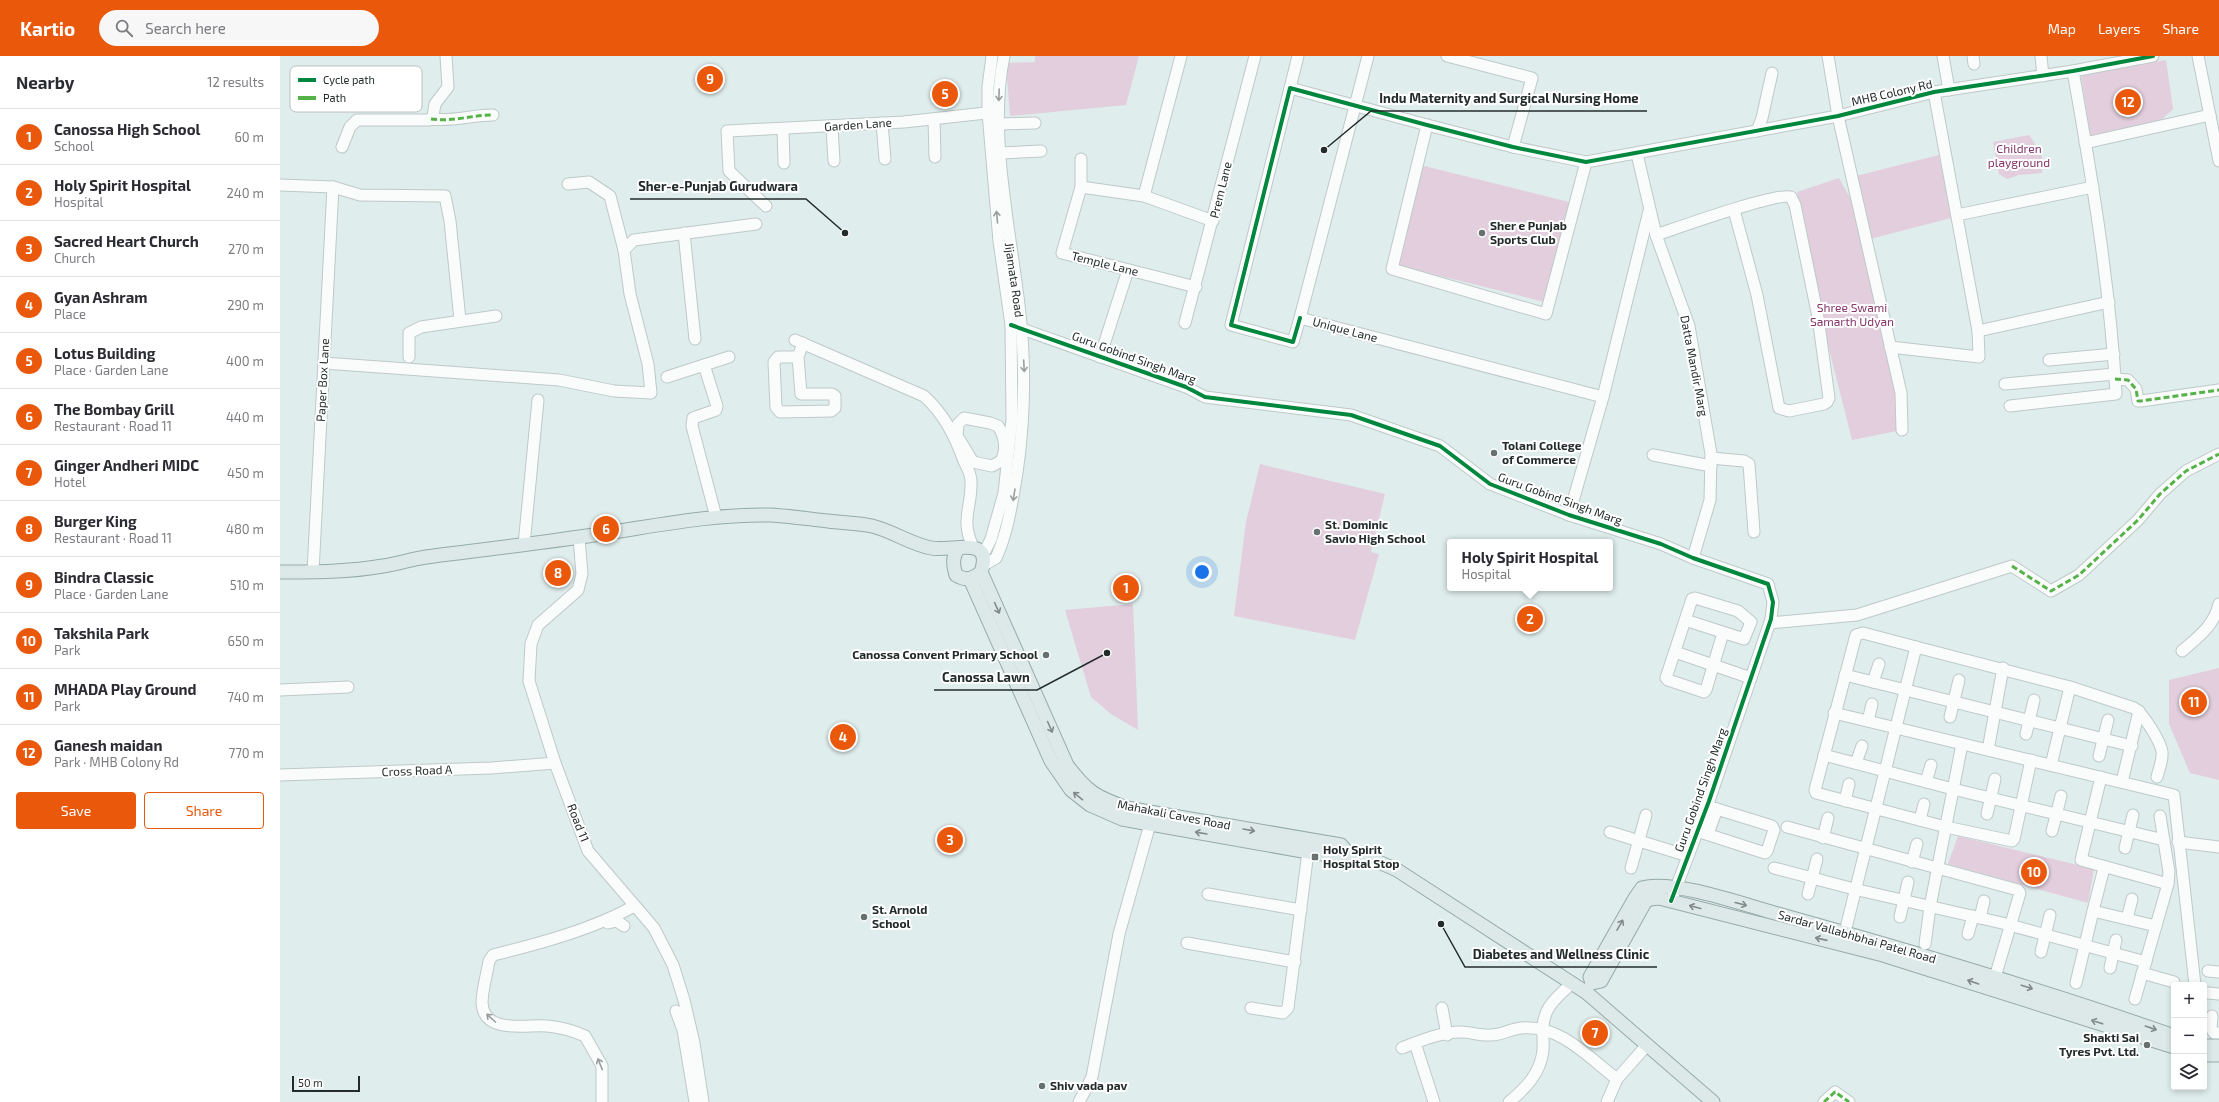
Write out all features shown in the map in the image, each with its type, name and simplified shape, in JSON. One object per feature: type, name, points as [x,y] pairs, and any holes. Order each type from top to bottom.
[{"type":"main road","points":[[280,572],[313,572],[382,566],[417,559],[579,538],[716,517],[770,515],[871,526],[893,532],[917,544],[932,548],[958,549],[965,546],[980,560],[970,579],[963,579],[932,548]]},
{"type":"main road","points":[[954,570],[954,554],[958,549]]},
{"type":"main road","name":"Mahakali Caves Road","points":[[980,560],[1067,765],[1088,791],[1105,800],[1127,808],[1309,846]]},
{"type":"main road","name":"Mahakali Caves Road","points":[[970,579],[1051,761],[1071,790],[1090,805],[1122,819],[1150,824],[1309,846],[1341,845],[1348,853],[1365,856],[1398,870],[1571,984],[1590,988],[1647,1044],[1713,1102]]},
{"type":"main road","name":"Sardar Vallabhbhai Patel Road","points":[[1590,988],[1590,977],[1635,898],[1642,888],[1660,886],[1710,896],[1843,938],[1925,967],[2171,1045]]},
{"type":"main road","name":"Sardar Vallabhbhai Patel Road","points":[[1590,988],[1601,981],[1645,902],[1650,899],[1659,898],[1843,938],[1996,976],[2171,1035]]},
{"type":"main road","points":[[2207,1045],[2219,1039]]},
{"type":"main road","points":[[2207,1055],[2219,1055]]},
{"type":"street","points":[[431,119],[435,104],[448,87],[446,56]]},
{"type":"street","name":"Jijamata Road","points":[[980,560],[996,558],[1001,548],[1013,501],[1023,428],[1025,400],[1003,232],[993,112],[988,87],[992,56]]},
{"type":"street","name":"Jijamata Road","points":[[1003,232],[999,124],[993,112],[1004,56]]},
{"type":"street","points":[[1144,196],[1181,56]]},
{"type":"street","name":"Prem Lane","points":[[1185,323],[1196,287],[1255,56]]},
{"type":"street","points":[[1298,56],[1231,325],[1293,342],[1300,318]]},
{"type":"street","name":"Unique Lane","points":[[1368,56],[1300,318],[1603,397]]},
{"type":"street","points":[[1447,56],[1532,78],[1513,147]]},
{"type":"street","points":[[1828,56],[1838,116],[1901,393],[1902,430]]},
{"type":"street","points":[[1943,56],[1949,90]]},
{"type":"street","points":[[2041,56],[2044,76]]},
{"type":"street","name":"MHB Colony Rd","points":[[1586,162],[1838,116],[1934,92],[2044,76],[2153,56]]},
{"type":"street","points":[[2198,56],[2210,115],[2216,129],[2219,161]]},
{"type":"street","points":[[2010,406],[2112,396],[2116,394],[2109,302],[2093,187],[2073,71]]},
{"type":"street","points":[[1757,131],[1762,118],[1772,73]]},
{"type":"street","points":[[1290,88],[1356,104],[1427,125],[1513,147],[1586,162],[1546,314],[1392,269],[1427,125]]},
{"type":"street","points":[[1890,347],[1979,357],[1978,331],[1934,92]]},
{"type":"street","name":"Garden Lane","points":[[766,206],[729,170],[727,130],[832,127],[934,119],[993,112]]},
{"type":"street","points":[[342,147],[350,127],[357,120],[431,119],[448,121],[479,115],[493,115]]},
{"type":"street","points":[[2085,143],[2210,115]]},
{"type":"street","points":[[934,119],[935,157]]},
{"type":"street","points":[[882,123],[885,159]]},
{"type":"street","points":[[999,124],[1035,123]]},
{"type":"street","points":[[832,127],[834,160]]},
{"type":"street","points":[[783,128],[784,163]]},
{"type":"street","points":[[1001,153],[1040,151]]},
{"type":"street","name":"Datta Mandir Marg","points":[[1636,154],[1656,235],[1689,326],[1711,462],[1710,500],[1693,558]]},
{"type":"street","name":"Temple Lane","points":[[1081,159],[1081,187],[1062,253],[1196,287]]},
{"type":"street","points":[[324,363],[559,380],[614,391],[650,393],[648,364],[630,294],[624,250],[610,196],[589,182],[568,184]]},
{"type":"street","points":[[280,185],[333,188],[360,196],[448,196],[460,320]]},
{"type":"street","points":[[1081,187],[1144,196],[1213,221]]},
{"type":"street","points":[[1957,215],[2093,187]]},
{"type":"street","name":"Paper Box Lane","points":[[313,572],[333,188]]},
{"type":"street","points":[[1656,235],[1734,210],[1784,196],[1789,196],[1793,200],[1824,353],[1829,398],[1824,404],[1789,411],[1779,408],[1757,295],[1734,210]]},
{"type":"street","points":[[1569,515],[1603,397],[1649,211]]},
{"type":"street","points":[[624,250],[634,240],[756,224]]},
{"type":"street","points":[[684,233],[695,339]]},
{"type":"street","points":[[1100,357],[1128,270]]},
{"type":"street","points":[[1978,331],[2109,302]]},
{"type":"street","points":[[409,356],[409,334],[421,327],[460,320],[496,316]]},
{"type":"street","name":"Jijamata Road","points":[[980,560],[991,539],[1004,493],[1006,450],[1012,419],[1016,326]]},
{"type":"street","name":"Guru Gobind Singh Marg","points":[[1016,326],[1186,387],[1205,396],[1351,415],[1440,446],[1490,484],[1569,515],[1661,544],[1693,558],[1768,584],[1773,602],[1770,623],[1751,678],[1712,808],[1703,833],[1688,856],[1671,901]]},
{"type":"street","points":[[798,357],[778,357],[774,362],[776,407],[780,412],[831,411],[835,408],[835,396],[832,394],[801,394],[798,357],[799,341],[924,396],[935,405],[947,422],[968,461]]},
{"type":"street","points":[[2049,360],[2114,354]]},
{"type":"street","points":[[667,376],[729,357]]},
{"type":"street","points":[[704,365],[717,406],[716,410],[693,418],[692,426],[716,517]]},
{"type":"street","points":[[2005,384],[2115,377],[2128,380],[2136,389],[2138,401],[2141,402],[2219,390]]},
{"type":"street","points":[[524,545],[538,400]]},
{"type":"street","points":[[968,461],[992,466],[1001,461],[1006,450],[1004,440],[998,426],[964,418],[958,424],[957,436],[968,461],[971,478],[966,533],[980,560]]},
{"type":"street","points":[[1770,623],[1857,616],[2012,566],[2051,592],[2079,575],[2138,520],[2160,494],[2186,471],[2219,454]]},
{"type":"street","points":[[1653,455],[1711,462],[1744,461],[1749,464],[1754,532]]},
{"type":"street","name":"Road 11","points":[[579,538],[582,574],[578,590],[538,625],[531,644],[528,681],[555,763],[588,851],[654,928],[673,965],[684,1000],[694,1043],[703,1102]]},
{"type":"street","points":[[1685,620],[1745,639],[1751,622],[1745,619],[1738,611],[1694,598],[1685,620],[1666,678],[1668,680],[1705,692],[1723,633]]},
{"type":"street","points":[[2182,651],[2207,629],[2215,617],[2219,604]]},
{"type":"street","points":[[2031,760],[2013,840],[1946,827],[1816,792],[1834,713],[1855,637],[1863,633],[2003,668],[2070,687],[2134,708],[2139,711],[2162,751],[2157,777]]},
{"type":"street","points":[[1843,938],[1854,889],[1916,646]]},
{"type":"street","points":[[1675,652],[1751,678]]},
{"type":"street","points":[[1873,682],[1879,664]]},
{"type":"street","points":[[1988,750],[2003,668]]},
{"type":"street","points":[[1845,675],[2132,746]]},
{"type":"street","points":[[1950,716],[1959,680]]},
{"type":"street","points":[[280,690],[348,687]]},
{"type":"street","points":[[2051,765],[2070,687]]},
{"type":"street","points":[[2026,734],[2034,700]]},
{"type":"street","points":[[1868,721],[1872,704]]},
{"type":"street","points":[[2122,782],[2132,746],[2139,711]]},
{"type":"street","points":[[1834,713],[2174,795],[2195,982]]},
{"type":"street","points":[[2100,756],[2108,720]]},
{"type":"street","points":[[1925,944],[1930,906],[1962,744]]},
{"type":"street","points":[[1856,763],[1862,746]]},
{"type":"street","points":[[1824,755],[1953,789],[2164,840]]},
{"type":"street","name":"Cross Road A","points":[[280,775],[491,768],[555,763]]},
{"type":"street","points":[[1926,782],[1931,765]]},
{"type":"street","points":[[2101,778],[2081,860],[2104,868],[2168,884]]},
{"type":"street","points":[[1987,814],[1995,779]]},
{"type":"street","points":[[1845,801],[1849,784]]},
{"type":"street","points":[[2052,831],[2061,796]]},
{"type":"street","points":[[1920,820],[1924,804]]},
{"type":"street","points":[[1703,833],[1765,853],[1767,851],[1774,830],[1772,826],[1712,808]]},
{"type":"street","points":[[1631,868],[1646,815]]},
{"type":"street","points":[[2125,848],[2133,815]]},
{"type":"street","points":[[2135,999],[2168,884],[2160,816]]},
{"type":"street","points":[[1823,838],[1828,818]]},
{"type":"street","points":[[1080,1102],[1092,1077],[1119,934],[1150,824]]},
{"type":"street","points":[[1787,827],[1864,850],[2018,890],[2020,893],[1996,976],[1991,988]]},
{"type":"street","points":[[1610,832],[1688,856]]},
{"type":"street","points":[[2178,842],[2219,847]]},
{"type":"street","points":[[1912,862],[1917,844]]},
{"type":"street","points":[[1251,1008],[1282,1013],[1287,1012],[1295,962],[1309,846]]},
{"type":"street","points":[[1808,894],[1817,859]]},
{"type":"street","points":[[1774,868],[1854,889],[2011,925],[2146,962]]},
{"type":"street","points":[[2076,983],[2084,945],[2104,868]]},
{"type":"street","points":[[1900,917],[1908,882]]},
{"type":"street","points":[[1208,894],[1301,910]]},
{"type":"street","points":[[2127,919],[2132,899]]},
{"type":"street","points":[[1968,934],[1984,901]]},
{"type":"street","points":[[602,1102],[602,1066],[585,1036],[547,1026],[498,1024],[485,1013],[482,1000],[490,957],[535,945],[621,914],[634,906]]},
{"type":"street","points":[[2093,911],[2156,926]]},
{"type":"street","points":[[2042,952],[2050,915]]},
{"type":"street","points":[[535,945],[537,948],[541,948],[615,921],[619,921],[624,926]]},
{"type":"street","points":[[2110,968],[2116,940]]},
{"type":"street","points":[[1187,943],[1295,962]]},
{"type":"street","points":[[2142,973],[2174,982]]},
{"type":"street","points":[[1508,1102],[1527,1088],[1540,1063],[1543,1051],[1541,1028],[1547,1010],[1571,984]]},
{"type":"street","points":[[1442,1008],[1447,1035]]},
{"type":"street","points":[[676,1011],[683,1030],[694,1102]]},
{"type":"street","points":[[2214,1014],[2212,1030],[2219,1039]]},
{"type":"street","points":[[1402,1048],[1415,1043],[1461,1032],[1492,1036],[1520,1028],[1541,1028],[1574,1045],[1617,1079]]},
{"type":"street","points":[[1415,1043],[1434,1102]]},
{"type":"street","points":[[1610,1101],[1617,1079],[1647,1044]]},
{"type":"street","points":[[1824,1102],[1835,1092],[1849,1102]]},
{"type":"green space","points":[[1035,56],[1139,56],[1126,105],[1010,116],[1006,63],[1035,62]]},
{"type":"green space","points":[[2166,60],[2173,109],[2155,126],[2091,140],[2081,75]]},
{"type":"green space","name":"Children playground","points":[[2029,135],[2042,154],[2042,173],[2019,175],[2007,179],[1999,174],[1993,142]]},
{"type":"green space","name":"Shree Swami Samarth Udyan","points":[[1939,155],[1951,218],[1866,240],[1881,308],[1902,430],[1852,440],[1822,321],[1797,192],[1839,178],[1860,216],[1852,177]]},
{"type":"green space","name":"Sher e Punjab Sports Club","points":[[1420,165],[1569,202],[1545,302],[1396,265]]},
{"type":"green space","points":[[1260,464],[1385,494],[1371,552],[1379,554],[1355,640],[1234,616],[1246,522]]},
{"type":"green space","points":[[1133,604],[1138,730],[1111,714],[1091,697],[1065,610]]},
{"type":"green space","points":[[2219,668],[2219,780],[2190,773],[2169,724],[2169,680]]},
{"type":"green space","points":[[1958,836],[2094,869],[2088,903],[1948,864]]},
{"type":"marked path","points":[[431,119],[447,120],[493,115]]},
{"type":"marked path","points":[[2115,379],[2128,380],[2136,389],[2138,401],[2219,390]]},
{"type":"marked path","points":[[2012,566],[2051,591],[2079,575],[2138,520],[2160,494],[2186,471],[2219,454]]},
{"type":"marked path","points":[[1824,1102],[1835,1092],[1849,1102]]},
{"type":"cycle path","points":[[1300,318],[1293,342],[1231,325],[1290,88],[1513,147],[1586,162],[1838,116],[1934,92],[2073,71],[2153,56]]},
{"type":"cycle path","points":[[1011,325],[1186,387],[1205,397],[1351,415],[1440,446],[1490,484],[1569,515],[1661,544],[1693,558],[1768,584],[1773,602],[1771,619],[1709,801],[1671,901]]},
{"type":"place","name":"Bindra Classic","points":[[710,79]]},
{"type":"place","name":"Lotus Building","points":[[945,94]]},
{"type":"place","name":"Ganesh maidan","points":[[2128,102]]},
{"type":"place","name":"Indu Maternity and Surgical Nursing Home","points":[[1324,150]]},
{"type":"place","name":"Sher-e-Punjab Gurudwara","points":[[845,233]]},
{"type":"place","name":"Sher e Punjab Sports Club","points":[[1482,233]]},
{"type":"place","name":"Tolani College of Commerce","points":[[1494,453]]},
{"type":"place","name":"The Bombay Grill","points":[[606,529]]},
{"type":"place","name":"St. Dominic Savio High School","points":[[1317,532]]},
{"type":"place","name":"Burger King","points":[[558,573]]},
{"type":"place","name":"Canossa High School","points":[[1126,588]]},
{"type":"place","name":"Holy Spirit Hospital","points":[[1530,619]]},
{"type":"place","name":"Canossa Lawn","points":[[1107,653]]},
{"type":"place","name":"Canossa Convent Primary School","points":[[1046,655]]},
{"type":"place","name":"MHADA Play Ground","points":[[2194,702]]},
{"type":"place","name":"Gyan Ashram","points":[[843,737]]},
{"type":"place","name":"Sacred Heart Church","points":[[950,840]]},
{"type":"place","name":"Holy Spirit Hospital Stop","points":[[1315,857]]},
{"type":"place","name":"Takshila Park","points":[[2034,872]]},
{"type":"place","name":"St. Arnold School","points":[[864,917]]},
{"type":"place","name":"Diabetes and Wellness Clinic","points":[[1441,924]]},
{"type":"place","name":"Ginger Andheri MIDC","points":[[1595,1033]]},
{"type":"place","name":"Shakti Sai Tyres Pvt. Ltd.","points":[[2147,1045]]},
{"type":"place","name":"Shiv vada pav","points":[[1042,1086]]}]
